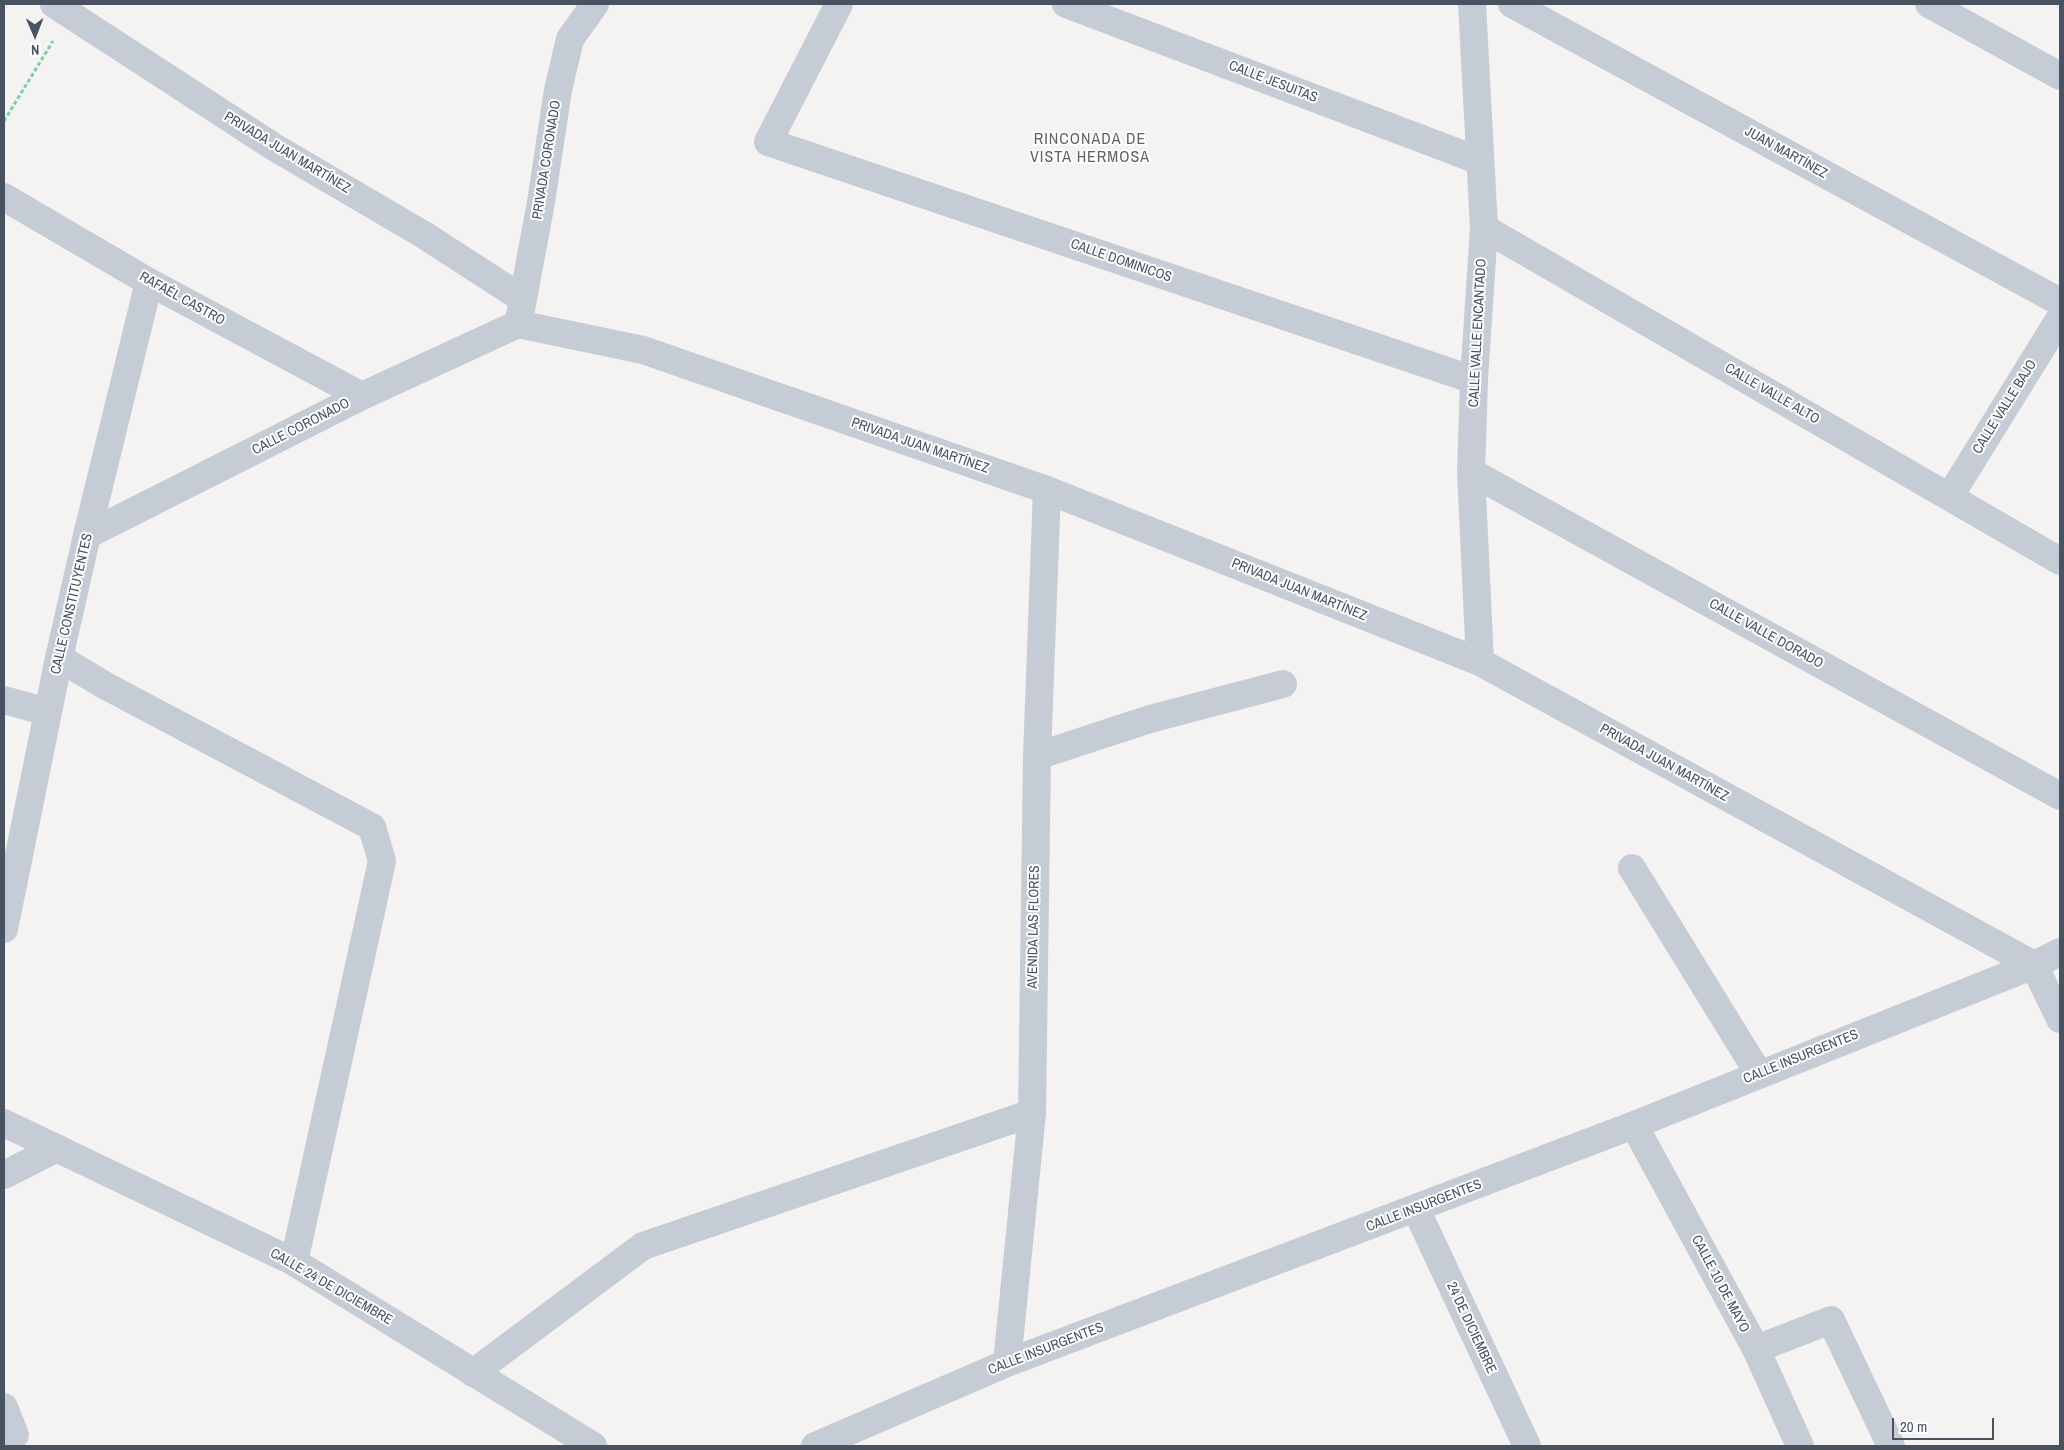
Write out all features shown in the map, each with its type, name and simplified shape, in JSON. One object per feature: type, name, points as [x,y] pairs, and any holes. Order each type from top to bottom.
[{"type":"street","name":"PRIVADA CORONADO","points":[[520,311],[541,202],[558,90],[570,39],[595,4]]},
{"type":"street","name":"CALLE DOMINICOS","points":[[840,4],[768,142],[1474,380]]},
{"type":"street","name":"CALLE JESUITAS","points":[[1066,4],[1480,161]]},
{"type":"street","name":"CALLE VALLE ENCANTADO","points":[[1472,4],[1484,228],[1474,380],[1471,472],[1480,662]]},
{"type":"street","name":"JUAN MARTÍNEZ","points":[[1512,4],[2060,302]]},
{"type":"street","points":[[1929,4],[2060,76]]},
{"type":"street","name":"PRIVADA JUAN MARTÍNEZ","points":[[62,9],[274,146],[424,234],[520,311],[642,350],[1046,490],[1480,662],[2034,965]]},
{"type":"street","name":"RAFAÉL CASTRO","points":[[4,197],[150,282],[362,396]]},
{"type":"street","name":"CALLE VALLE ALTO","points":[[1484,228],[2060,561]]},
{"type":"street","name":"CALLE CONSTITUYENTES","points":[[4,929],[59,658],[87,535],[150,282]]},
{"type":"street","name":"CALLE CORONADO","points":[[87,535],[362,396],[520,311]]},
{"type":"street","name":"CALLE VALLE BAJO","points":[[1950,496],[2060,318]]},
{"type":"street","name":"CALLE VALLE DORADO","points":[[1471,472],[2060,796]]},
{"type":"street","name":"AVENIDA LAS FLORES","points":[[1007,1363],[1032,1113],[1037,756],[1046,490]]},
{"type":"street","points":[[59,658],[106,686],[372,827],[382,861],[294,1262]]},
{"type":"street","points":[[1037,756],[1150,719],[1283,684]]},
{"type":"street","points":[[4,700],[48,712]]},
{"type":"street","points":[[1632,868],[1759,1074]]},
{"type":"street","name":"CALLE INSURGENTES","points":[[815,1446],[1007,1363],[1634,1125],[2034,965],[2060,952]]},
{"type":"street","points":[[2034,965],[2060,1019]]},
{"type":"street","points":[[474,1373],[643,1246],[1032,1113]]},
{"type":"street","name":"CALLE 24 DE DICIEMBRE","points":[[4,1123],[294,1262],[593,1446]]},
{"type":"street","name":"CALLE 10 DE MAYO","points":[[1634,1125],[1756,1349],[1800,1446]]},
{"type":"street","points":[[4,1175],[57,1148]]},
{"type":"street","name":"24 DE DICIEMBRE","points":[[1416,1209],[1527,1446]]},
{"type":"street","points":[[1756,1349],[1830,1320],[1891,1446]]},
{"type":"street","points":[[4,1407],[15,1435]]},
{"type":"path","points":[[4,122],[62,9]]},
{"type":"district","name":"RINCONADA DE VISTA HERMOSA","points":[[1090,149]]}]
